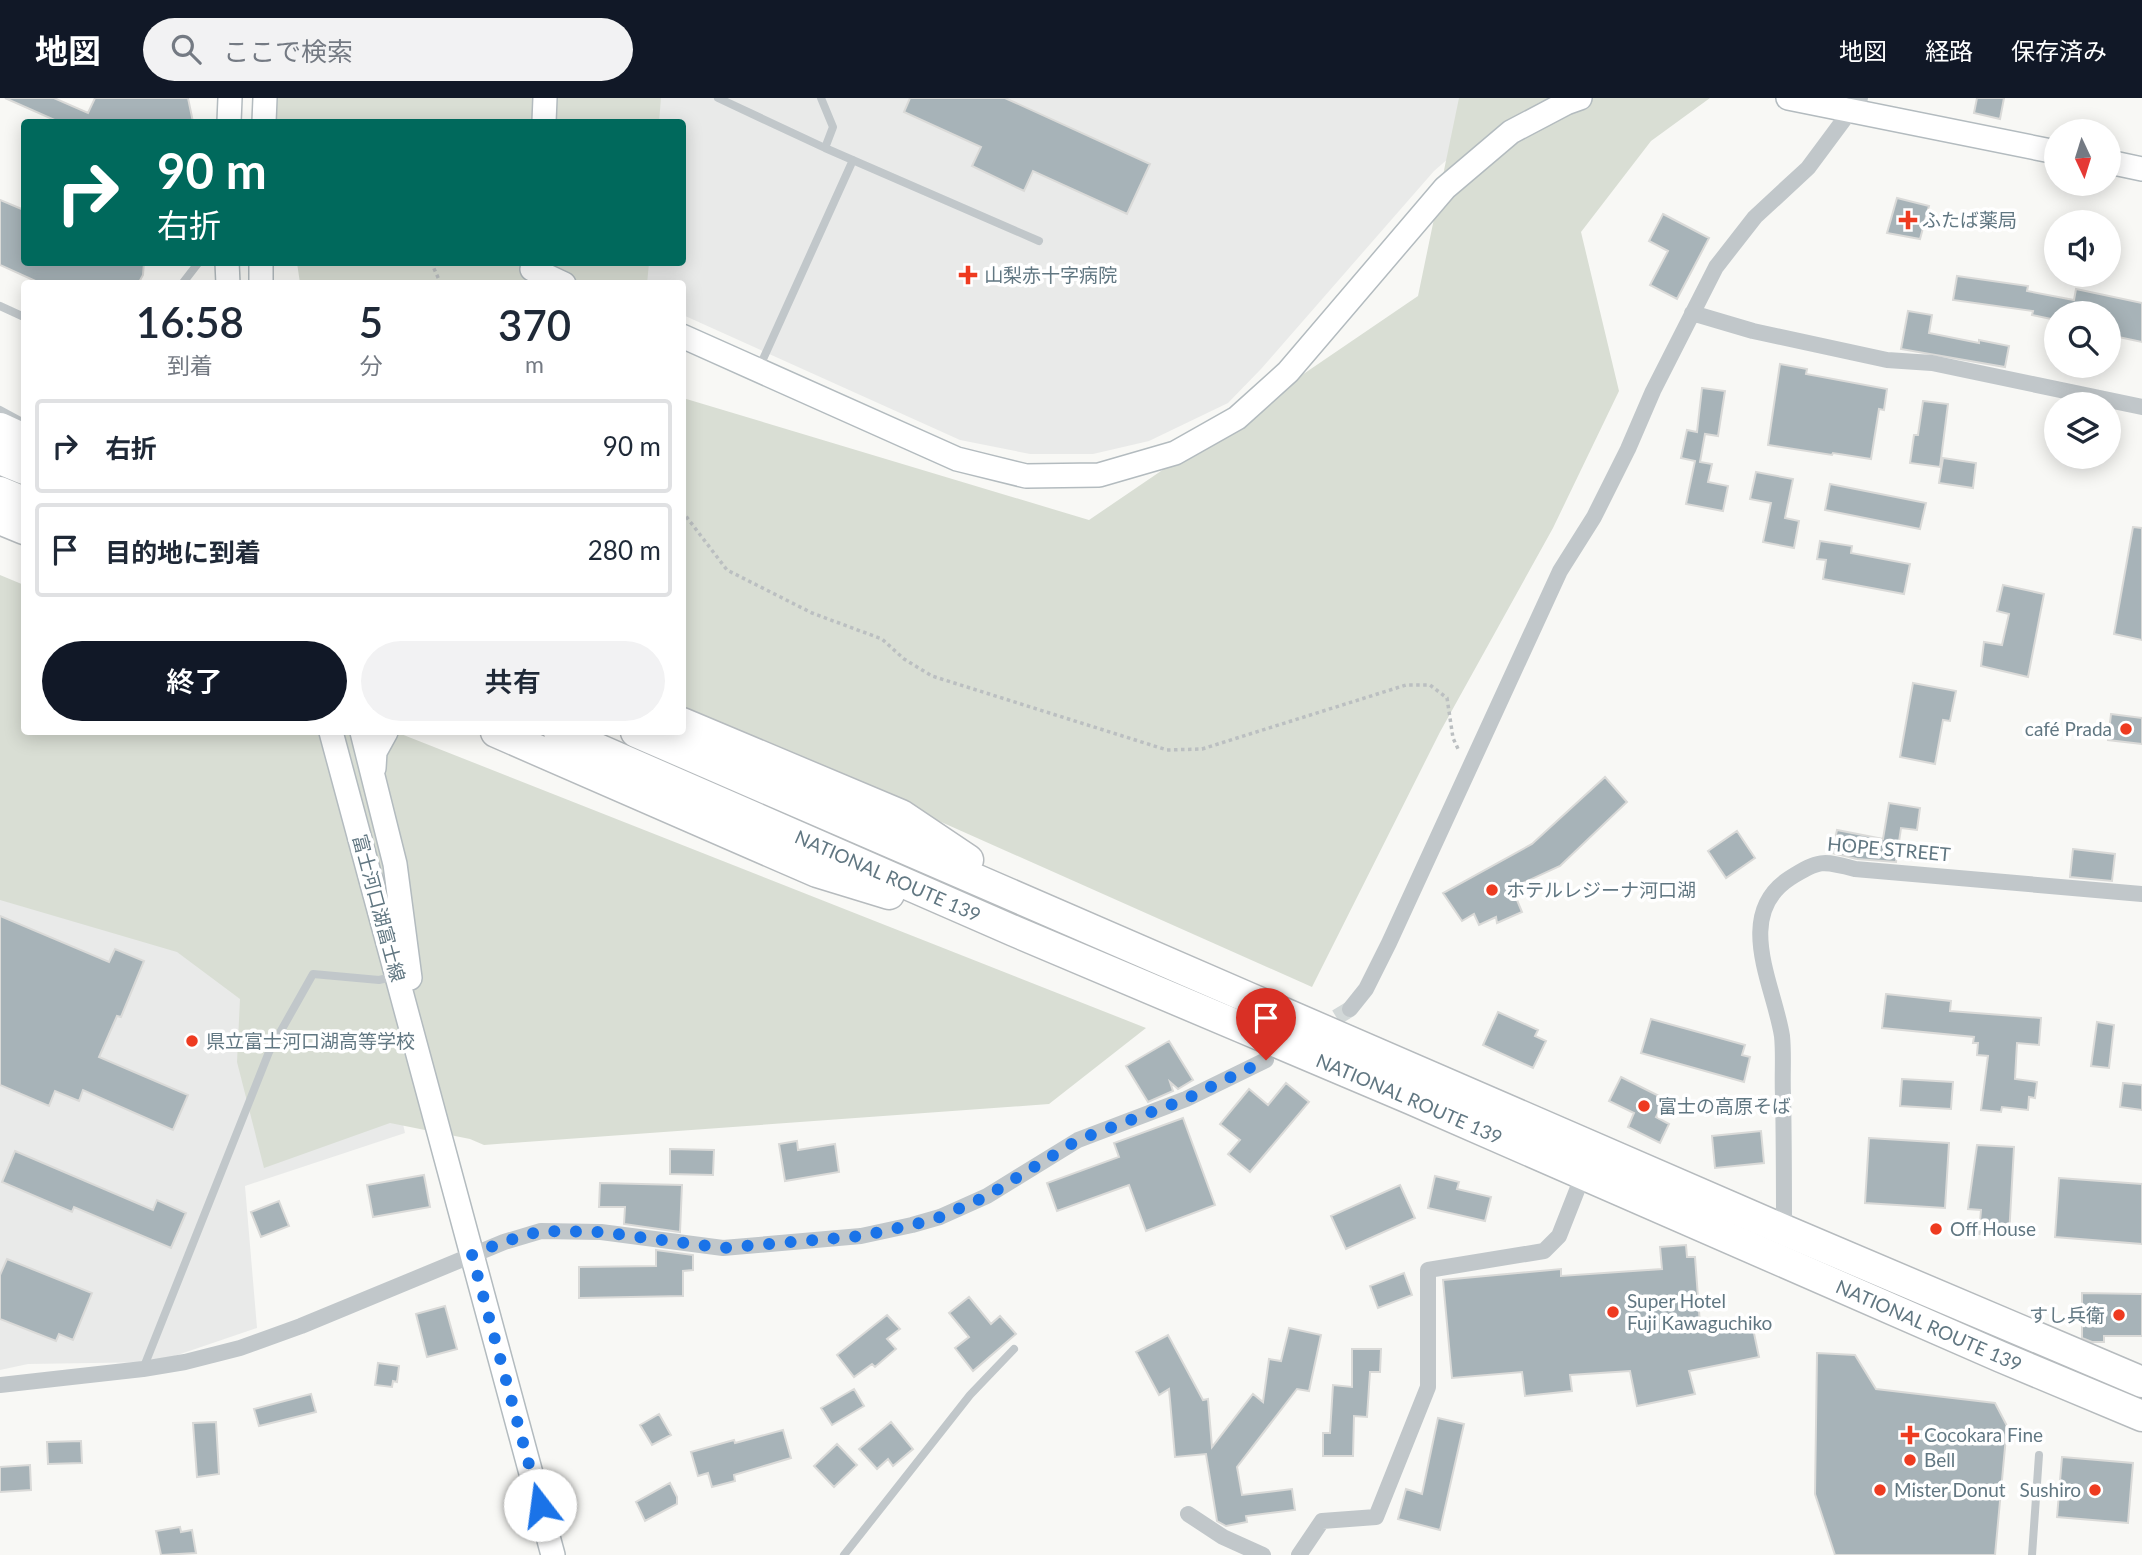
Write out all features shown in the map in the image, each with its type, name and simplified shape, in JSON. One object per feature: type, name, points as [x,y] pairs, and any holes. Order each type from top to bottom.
[{"type":"highway","points":[[0,428],[21,438]]},
{"type":"highway","points":[[0,458],[21,468]]},
{"type":"highway","points":[[0,492],[21,501]]},
{"type":"highway","points":[[0,519],[21,528]]},
{"type":"highway","points":[[686,725],[901,815],[1028,901]]},
{"type":"highway","points":[[503,735],[817,872],[1014,931]]},
{"type":"highway","name":"NATIONAL ROUTE 139","points":[[566,735],[1014,931],[1411,1099],[2142,1416]]},
{"type":"highway","name":"NATIONAL ROUTE 139","points":[[643,735],[1784,1230],[2142,1382]]},
{"type":"street","points":[[229,119],[230,98]]},
{"type":"street","points":[[264,119],[265,98]]},
{"type":"street","points":[[544,119],[545,98]]},
{"type":"street","points":[[686,338],[957,459],[1026,476],[1099,475],[1175,453],[1237,418],[1287,372],[1446,188],[1511,132],[1580,98]]},
{"type":"street","points":[[1788,98],[1855,104],[2044,149]]},
{"type":"street","points":[[1350,1009],[1366,989],[1389,943],[1560,571],[1594,517],[1716,267],[1755,217],[1808,168],[1855,104]]},
{"type":"street","points":[[2121,165],[2142,169]]},
{"type":"street","points":[[531,272],[553,280]]},
{"type":"street","points":[[1692,313],[1753,331],[1874,357],[1932,363],[2142,407]]},
{"type":"street","name":"富士河口湖富士線","points":[[332,735],[403,974],[427,1085],[553,1555]]},
{"type":"street","name":"富士河口湖富士線","points":[[363,735],[395,864],[403,974]]},
{"type":"street","points":[[373,776],[375,752],[384,735]]},
{"type":"street","name":"HOPE STREET","points":[[1784,1230],[1782,1037],[1761,955],[1760,919],[1770,896],[1784,882],[1810,866],[1827,861],[1855,869],[2142,894]]},
{"type":"street","points":[[0,1385],[143,1370],[240,1348],[301,1326],[503,1242],[541,1231],[601,1232],[723,1248],[861,1236],[912,1225],[940,1217],[987,1196],[1078,1140],[1186,1099],[1266,1060]]},
{"type":"street","points":[[1299,1555],[1322,1521],[1376,1517],[1428,1387],[1428,1270],[1545,1251],[1559,1236],[1583,1175]]},
{"type":"street","points":[[1188,1514],[1223,1537],[1263,1555]]},
{"type":"lane","points":[[718,98],[825,148],[1039,241]]},
{"type":"lane","points":[[821,98],[833,128],[825,148]]},
{"type":"lane","points":[[758,370],[853,160]]},
{"type":"lane","points":[[184,280],[196,266]]},
{"type":"lane","points":[[0,306],[21,316]]},
{"type":"lane","points":[[0,410],[21,421]]},
{"type":"lane","points":[[143,1370],[269,1052],[313,974],[379,980],[403,974]]},
{"type":"lane","points":[[844,1555],[970,1395],[1014,1349]]},
{"type":"lane","points":[[2032,1555],[2039,1455]]},
{"type":"path","points":[[686,516],[727,570],[812,613],[882,639],[904,659],[932,676],[1167,750],[1202,749],[1406,685],[1430,685],[1447,698],[1453,738],[1460,753],[1470,762]]},
{"type":"shaded area","points":[[274,98],[661,98],[659,119],[273,119]]},
{"type":"shaded area","name":"山梨赤十字病院","points":[[555,98],[1533,98],[1494,119],[1434,171],[1261,369],[1228,403],[1149,441],[1093,454],[1030,454],[960,440],[686,316],[686,280],[606,280],[576,266],[686,266],[686,119],[555,119]]},
{"type":"shaded area","points":[[1459,98],[1710,98],[1651,141],[1581,232],[1619,391],[1553,528],[1440,732],[1312,987],[686,708],[686,399],[1089,520],[1418,296]]},
{"type":"shaded area","points":[[297,266],[649,266],[647,280],[300,280]]},
{"type":"shaded area","points":[[0,575],[21,584],[21,735],[404,735],[1146,1028],[1049,1104],[484,1145],[470,1139],[390,1123],[264,1168],[237,1062],[240,999],[177,952],[0,900]]},
{"type":"shaded area","name":"県立富士河口湖高等学校","points":[[0,817],[365,949],[405,1133],[245,1186],[257,1328],[157,1362],[28,1364],[0,1370]]},
{"type":"building","points":[[5,98],[54,98],[88,113],[95,98],[188,98],[192,119],[52,119]]},
{"type":"building","points":[[910,98],[1005,98],[1150,164],[1127,214],[1033,171],[1024,191],[972,166],[981,147],[904,112]]},
{"type":"building","points":[[1977,98],[2004,98],[2000,119],[1974,113]]},
{"type":"building","name":"ふたば薬局","points":[[1897,198],[1929,206],[1920,239],[1887,233]]},
{"type":"building","points":[[0,200],[21,209],[21,266],[144,266],[140,280],[33,280],[0,265]]},
{"type":"building","points":[[1663,214],[1709,238],[1677,299],[1650,285],[1668,251],[1649,241]]},
{"type":"building","points":[[1957,276],[2028,286],[2027,291],[2074,300],[2076,289],[2142,303],[2142,342],[2121,338],[2121,301],[2044,301],[2044,318],[2032,315],[2033,311],[1953,300]]},
{"type":"building","points":[[1908,311],[1932,315],[1929,333],[2009,346],[2005,367],[1901,349]]},
{"type":"building","points":[[1780,364],[1807,369],[1806,374],[1887,389],[1884,410],[1879,409],[1871,459],[1768,445]]},
{"type":"building","points":[[1702,388],[1725,391],[1718,436],[1705,434],[1700,462],[1712,464],[1708,482],[1728,486],[1723,511],[1686,504],[1695,461],[1681,458],[1687,430],[1697,432]]},
{"type":"building","points":[[1923,401],[1948,404],[1940,467],[1910,463]]},
{"type":"building","points":[[1943,458],[1976,463],[1973,488],[1939,483]]},
{"type":"building","points":[[1756,472],[1793,479],[1785,518],[1799,521],[1794,548],[1763,542],[1771,503],[1750,499]]},
{"type":"building","points":[[1830,484],[1926,503],[1920,529],[1825,510]]},
{"type":"building","points":[[2133,527],[2142,528],[2142,640],[2114,634]]},
{"type":"building","points":[[1820,541],[1852,546],[1851,553],[1910,564],[1904,594],[1823,579],[1826,560],[1817,559]]},
{"type":"building","points":[[2003,585],[2044,594],[2028,677],[1981,666],[1984,642],[2002,645],[2009,614],[1997,611]]},
{"type":"building","points":[[1913,683],[1956,691],[1950,721],[1943,720],[1935,764],[1900,757]]},
{"type":"building","name":"café Prada","points":[[2111,714],[2142,718],[2142,744],[2108,740]]},
{"type":"building","points":[[1605,777],[1627,802],[1560,866],[1512,888],[1522,912],[1497,923],[1496,917],[1479,925],[1474,914],[1462,921],[1443,893],[1532,844]]},
{"type":"building","points":[[1889,803],[1920,808],[1917,830],[1901,828],[1896,862],[1857,859],[1832,853],[1837,830],[1883,839]]},
{"type":"building","points":[[1737,831],[1755,858],[1726,878],[1708,851]]},
{"type":"building","points":[[2073,849],[2115,854],[2112,881],[2070,877]]},
{"type":"building","points":[[0,916],[109,962],[115,949],[144,961],[121,1017],[117,1016],[99,1057],[188,1095],[173,1130],[83,1090],[79,1101],[55,1091],[49,1106],[0,1085]]},
{"type":"building","points":[[1886,994],[1951,1001],[1950,1011],[2041,1018],[2039,1045],[2017,1043],[2015,1079],[2037,1082],[2035,1098],[2029,1097],[2028,1110],[2002,1107],[2001,1112],[1981,1110],[1988,1056],[1977,1055],[1978,1043],[1973,1043],[1974,1037],[1882,1028]]},
{"type":"building","points":[[1498,1012],[1538,1030],[1535,1036],[1546,1041],[1533,1068],[1483,1045]]},
{"type":"building","points":[[1651,1019],[1745,1045],[1742,1055],[1750,1057],[1744,1082],[1641,1053]]},
{"type":"building","points":[[2097,1022],[2114,1025],[2109,1068],[2091,1066]]},
{"type":"building","points":[[1169,1041],[1193,1080],[1178,1089],[1170,1082],[1173,1091],[1148,1102],[1126,1066]]},
{"type":"building","points":[[1621,1077],[1665,1099],[1656,1117],[1669,1124],[1660,1143],[1628,1127],[1634,1113],[1609,1101]]},
{"type":"building","points":[[1902,1079],[1953,1082],[1951,1109],[1900,1106]]},
{"type":"building","points":[[1286,1083],[1309,1102],[1250,1172],[1228,1154],[1240,1140],[1220,1124],[1249,1089],[1268,1105]]},
{"type":"building","points":[[2123,1083],[2142,1085],[2142,1110],[2120,1107]]},
{"type":"building","points":[[1183,1118],[1215,1205],[1146,1231],[1129,1185],[1057,1211],[1047,1183],[1119,1157],[1114,1143]]},
{"type":"building","points":[[1761,1131],[1764,1163],[1715,1168],[1712,1136]]},
{"type":"building","points":[[1869,1138],[1949,1143],[1945,1208],[1865,1203]]},
{"type":"building","points":[[797,1141],[798,1150],[835,1144],[839,1172],[785,1181],[779,1144]]},
{"type":"building","points":[[1977,1145],[2014,1147],[2009,1236],[1979,1234],[1981,1210],[1968,1209]]},
{"type":"building","points":[[670,1149],[714,1150],[713,1175],[670,1174]]},
{"type":"building","points":[[15,1151],[153,1210],[157,1200],[186,1213],[171,1248],[74,1207],[72,1212],[2,1182]]},
{"type":"building","points":[[424,1175],[430,1207],[373,1217],[367,1185]]},
{"type":"building","points":[[1435,1176],[1459,1182],[1457,1189],[1491,1197],[1485,1221],[1428,1208]]},
{"type":"building","points":[[2059,1178],[2142,1184],[2142,1244],[2055,1237]]},
{"type":"building","points":[[600,1183],[682,1185],[680,1232],[624,1224],[625,1207],[599,1207]]},
{"type":"building","points":[[1400,1185],[1415,1218],[1346,1249],[1331,1216]]},
{"type":"building","points":[[279,1201],[289,1226],[261,1237],[251,1212]]},
{"type":"building","points":[[1686,1245],[1687,1257],[1695,1257],[1700,1324],[1714,1322],[1714,1326],[1751,1319],[1759,1357],[1689,1371],[1695,1394],[1637,1406],[1630,1371],[1570,1375],[1572,1391],[1525,1396],[1522,1372],[1452,1378],[1443,1280],[1561,1269],[1561,1276],[1662,1269],[1660,1247]]},
{"type":"building","points":[[656,1250],[693,1255],[693,1270],[683,1271],[683,1296],[579,1298],[579,1267],[656,1266]]},
{"type":"building","points":[[7,1259],[92,1293],[73,1340],[59,1334],[56,1341],[0,1319],[0,1275]]},
{"type":"building","points":[[1404,1273],[1412,1295],[1378,1308],[1370,1286]]},
{"type":"building","points":[[2082,1293],[2142,1294],[2142,1336],[2104,1336],[2104,1342],[2092,1342],[2082,1338]]},
{"type":"building","points":[[969,1297],[991,1324],[1000,1316],[1016,1334],[973,1371],[955,1348],[969,1337],[949,1313]]},
{"type":"building","points":[[445,1306],[457,1349],[427,1357],[416,1314]]},
{"type":"building","points":[[887,1315],[900,1329],[887,1339],[896,1349],[875,1367],[872,1364],[854,1377],[837,1355]]},
{"type":"building","points":[[1289,1328],[1321,1335],[1309,1391],[1297,1389],[1237,1467],[1242,1495],[1292,1489],[1295,1510],[1246,1516],[1247,1522],[1226,1526],[1217,1521],[1206,1454],[1175,1457],[1169,1389],[1159,1395],[1136,1352],[1168,1335],[1203,1400],[1208,1399],[1212,1447],[1253,1394],[1263,1402],[1269,1359],[1281,1361]]},
{"type":"building","points":[[1352,1349],[1381,1349],[1380,1372],[1370,1372],[1367,1417],[1354,1416],[1353,1456],[1323,1456],[1323,1433],[1330,1433],[1333,1385],[1352,1387]]},
{"type":"building","name":"Bell","points":[[1817,1353],[1855,1355],[1876,1389],[1995,1403],[2007,1426],[1995,1555],[1835,1555],[1815,1494]]},
{"type":"building","points":[[378,1363],[399,1366],[397,1382],[393,1381],[392,1387],[375,1385]]},
{"type":"building","points":[[854,1389],[864,1406],[832,1425],[821,1408]]},
{"type":"building","points":[[311,1394],[316,1412],[259,1426],[254,1409]]},
{"type":"building","points":[[659,1414],[671,1435],[652,1445],[640,1425]]},
{"type":"building","points":[[1438,1418],[1464,1424],[1440,1530],[1398,1519],[1406,1489],[1422,1494]]},
{"type":"building","points":[[216,1422],[219,1474],[197,1477],[193,1423]]},
{"type":"building","points":[[891,1422],[913,1449],[893,1466],[888,1459],[877,1469],[859,1449]]},
{"type":"building","points":[[783,1430],[791,1458],[734,1475],[735,1481],[712,1487],[708,1473],[698,1476],[691,1452]]},
{"type":"building","points":[[81,1441],[82,1463],[48,1464],[47,1442]]},
{"type":"building","points":[[837,1444],[857,1465],[834,1487],[814,1466]]},
{"type":"building","name":"Sushiro","points":[[2062,1457],[2133,1463],[2128,1523],[2057,1517]]},
{"type":"building","points":[[30,1465],[31,1490],[0,1492],[0,1467]]},
{"type":"building","points":[[670,1483],[677,1497],[677,1504],[645,1521],[636,1502]]},
{"type":"building","points":[[180,1527],[181,1532],[192,1530],[196,1553],[161,1555],[156,1531]]},
{"type":"tunnel","points":[[1316,1030],[1350,1009]]},
{"type":"place","name":"ふたば薬局","points":[[1908,220]]},
{"type":"place","name":"山梨赤十字病院","points":[[968,275]]},
{"type":"place","name":"café Prada","points":[[2126,729]]},
{"type":"place","name":"ホテルレジーナ河口湖","points":[[1492,890]]},
{"type":"place","name":"県立富士河口湖高等学校","points":[[192,1041]]},
{"type":"place","name":"富士の高原そば","points":[[1644,1106]]},
{"type":"place","name":"Off House","points":[[1936,1229]]},
{"type":"place","name":"Super Hotel Fuji Kawaguchiko","points":[[1613,1312]]},
{"type":"place","name":"すし兵衛","points":[[2119,1315]]},
{"type":"place","name":"Cocokara Fine","points":[[1910,1435]]},
{"type":"place","name":"Bell","points":[[1910,1460]]},
{"type":"place","name":"Mister Donut","points":[[1880,1490]]},
{"type":"place","name":"Sushiro","points":[[2095,1490]]},
{"type":"route","points":[[540,1505],[472,1255],[541,1231],[601,1232],[723,1248],[861,1236],[912,1225],[940,1217],[987,1196],[1078,1140],[1186,1099],[1266,1060]]}]
